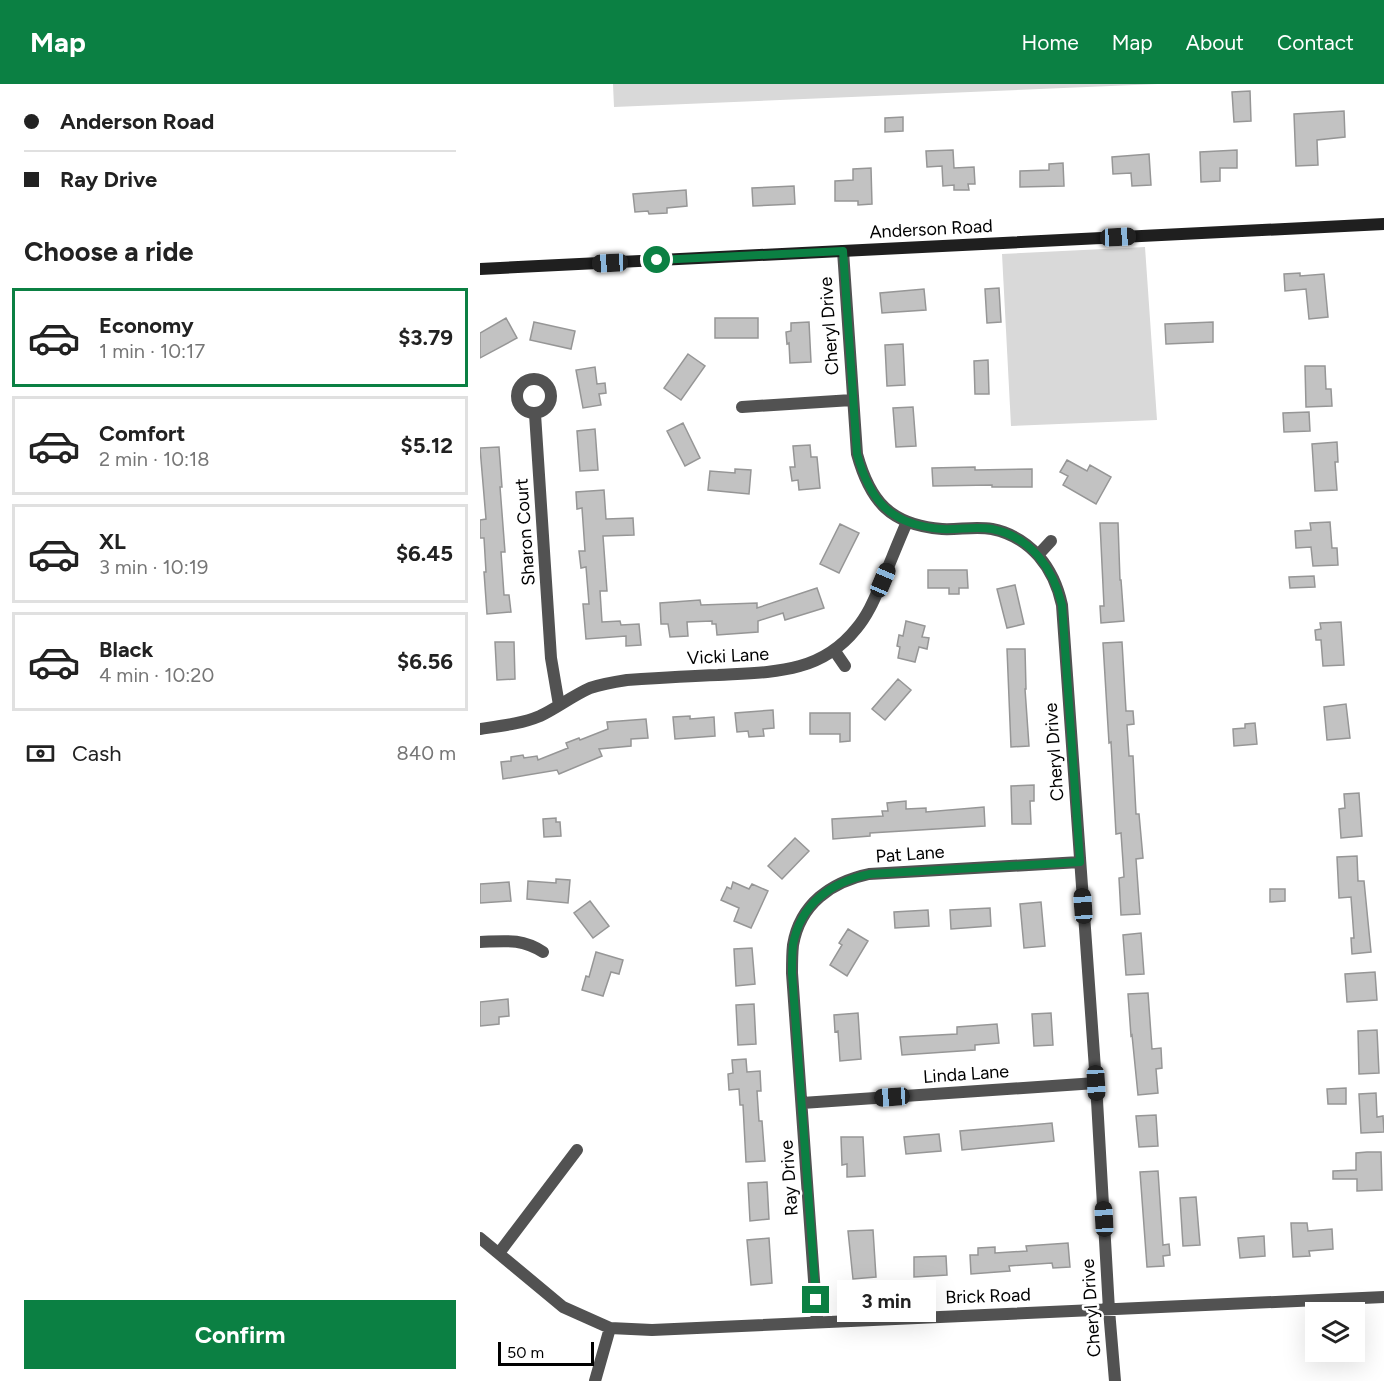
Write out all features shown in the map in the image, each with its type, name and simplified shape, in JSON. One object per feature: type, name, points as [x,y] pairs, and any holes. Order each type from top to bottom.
[{"type":"street","name":"Anderson Road","points":[[480,269],[1384,224]]},
{"type":"street","name":"Cheryl Drive","points":[[843,251],[857,454],[872,493],[897,517],[907,522],[943,529],[990,529],[1018,539],[1038,555],[1052,575],[1062,605],[1115,1381]]},
{"type":"street","points":[[529,379],[543,381],[549,386],[551,393],[548,407],[535,414],[523,410],[517,399],[516,393],[519,387],[529,379]]},
{"type":"street","points":[[742,407],[852,400]]},
{"type":"street","name":"Sharon Court","points":[[535,414],[551,658],[560,705]]},
{"type":"street","name":"Vicki Lane","points":[[480,729],[541,716],[589,689],[610,682],[774,672],[816,661],[849,637],[864,617],[907,522]]},
{"type":"street","points":[[1038,555],[1051,541]]},
{"type":"street","points":[[834,650],[845,666]]},
{"type":"street","name":"Pat Lane","points":[[796,1033],[792,973],[794,944],[804,916],[828,890],[853,878],[870,874],[1080,862]]},
{"type":"street","points":[[480,942],[510,940],[524,942],[543,952]]},
{"type":"street","name":"Ray Drive","points":[[796,1033],[817,1322]]},
{"type":"street","name":"Linda Lane","points":[[802,1103],[1096,1083]]},
{"type":"street","points":[[499,1253],[577,1150]]},
{"type":"street","name":"Brick Road","points":[[480,1238],[563,1307],[610,1328],[652,1330],[1384,1296]]},
{"type":"street","points":[[595,1381],[610,1328]]},
{"type":"shaded area","points":[[613,84],[1158,84],[614,107]]},
{"type":"shaded area","points":[[1145,247],[1157,420],[1011,426],[1002,254]]},
{"type":"building","points":[[1250,91],[1251,121],[1234,122],[1232,92]]},
{"type":"building","points":[[1344,111],[1345,137],[1317,140],[1318,165],[1296,166],[1294,114]]},
{"type":"building","points":[[903,117],[903,131],[885,132],[885,118]]},
{"type":"building","points":[[953,150],[954,168],[974,167],[975,184],[968,184],[969,190],[954,190],[954,185],[943,186],[942,166],[927,167],[926,151]]},
{"type":"building","points":[[1237,150],[1237,168],[1220,168],[1220,181],[1201,182],[1200,152]]},
{"type":"building","points":[[1149,154],[1151,185],[1132,186],[1131,173],[1113,174],[1112,157]]},
{"type":"building","points":[[1063,163],[1064,186],[1020,187],[1020,171],[1049,170],[1049,164]]},
{"type":"building","points":[[871,168],[872,204],[858,205],[858,201],[835,201],[835,181],[853,180],[853,169]]},
{"type":"building","points":[[794,186],[795,204],[753,206],[752,188]]},
{"type":"building","points":[[686,190],[687,206],[667,208],[667,213],[635,212],[633,194]]},
{"type":"building","points":[[1300,273],[1300,276],[1324,274],[1328,317],[1309,319],[1306,289],[1285,291],[1284,274]]},
{"type":"building","points":[[999,288],[1001,322],[987,323],[985,289]]},
{"type":"building","points":[[924,289],[926,310],[882,313],[880,293]]},
{"type":"building","points":[[506,318],[517,338],[480,358],[480,333]]},
{"type":"building","points":[[715,318],[758,318],[758,338],[715,338]]},
{"type":"building","points":[[534,322],[575,331],[571,349],[530,340]]},
{"type":"building","points":[[809,322],[811,362],[790,363],[786,332],[791,331],[791,323]]},
{"type":"building","points":[[1213,322],[1213,342],[1166,344],[1165,324]]},
{"type":"building","points":[[903,344],[905,385],[887,386],[885,345]]},
{"type":"building","points":[[688,354],[705,366],[681,400],[664,388]]},
{"type":"building","points":[[988,360],[989,394],[975,394],[974,361]]},
{"type":"building","points":[[1305,366],[1325,366],[1326,389],[1331,389],[1332,406],[1306,407]]},
{"type":"building","points":[[595,367],[597,384],[605,383],[606,393],[599,394],[601,405],[583,408],[576,370]]},
{"type":"building","points":[[913,407],[916,446],[896,447],[893,408]]},
{"type":"building","points":[[1309,412],[1310,431],[1284,432],[1283,413]]},
{"type":"building","points":[[683,423],[700,458],[685,466],[667,431]]},
{"type":"building","points":[[595,429],[598,470],[580,471],[577,431]]},
{"type":"building","points":[[1337,442],[1338,462],[1335,462],[1337,490],[1315,491],[1312,444]]},
{"type":"building","points":[[810,445],[811,457],[817,457],[820,488],[799,490],[798,480],[792,481],[790,467],[795,467],[793,446]]},
{"type":"building","points":[[499,447],[505,552],[501,552],[504,595],[509,595],[511,612],[487,614],[484,538],[480,538],[480,520],[486,519],[480,448]]},
{"type":"building","points":[[1067,460],[1087,471],[1090,465],[1111,477],[1096,504],[1063,485],[1068,476],[1060,472]]},
{"type":"building","points":[[975,467],[975,470],[1032,469],[1032,487],[933,486],[932,468]]},
{"type":"building","points":[[735,469],[751,470],[749,494],[708,490],[710,471],[735,473]]},
{"type":"building","points":[[604,490],[606,519],[633,518],[634,535],[603,536],[607,591],[600,591],[602,622],[620,621],[621,625],[639,624],[641,645],[626,646],[626,636],[586,639],[583,604],[589,604],[586,567],[581,568],[579,551],[585,551],[582,508],[577,509],[576,492]]},
{"type":"building","points":[[1330,522],[1332,548],[1337,548],[1338,565],[1313,566],[1311,547],[1296,548],[1295,531],[1311,530],[1310,523]]},
{"type":"building","points":[[1100,523],[1118,523],[1124,621],[1101,623],[1100,606],[1104,606]]},
{"type":"building","points":[[840,524],[859,533],[839,573],[820,564]]},
{"type":"building","points":[[928,570],[967,570],[968,588],[959,588],[959,594],[949,594],[949,588],[928,588]]},
{"type":"building","points":[[1314,576],[1315,587],[1290,588],[1289,577]]},
{"type":"building","points":[[1015,585],[1024,624],[1007,628],[997,589]]},
{"type":"building","points":[[817,588],[824,608],[785,620],[783,613],[758,621],[758,632],[717,635],[716,624],[712,624],[712,621],[687,622],[688,636],[670,637],[668,624],[661,624],[660,603],[700,600],[701,605],[757,603],[757,608]]},
{"type":"building","points":[[906,621],[925,626],[922,637],[929,638],[927,649],[919,647],[915,662],[898,658],[899,635],[903,636]]},
{"type":"building","points":[[1341,622],[1344,665],[1323,666],[1321,640],[1316,640],[1315,630],[1321,629],[1320,623]]},
{"type":"building","points":[[495,642],[514,642],[515,679],[497,680]]},
{"type":"building","points":[[1122,642],[1126,711],[1133,711],[1134,724],[1127,725],[1129,756],[1133,756],[1136,814],[1139,814],[1143,858],[1136,859],[1140,914],[1121,915],[1119,878],[1124,877],[1121,833],[1116,834],[1103,643]]},
{"type":"building","points":[[1007,649],[1025,649],[1029,746],[1011,747]]},
{"type":"building","points":[[898,679],[911,690],[885,720],[872,709]]},
{"type":"building","points":[[1346,704],[1350,738],[1327,740],[1324,707]]},
{"type":"building","points":[[773,710],[774,728],[763,729],[764,736],[749,737],[748,731],[737,732],[735,713]]},
{"type":"building","points":[[810,713],[850,713],[850,741],[840,742],[840,734],[810,734]]},
{"type":"building","points":[[690,716],[690,719],[714,717],[715,736],[675,739],[673,717]]},
{"type":"building","points":[[646,719],[648,738],[631,739],[631,746],[599,749],[602,756],[559,774],[557,770],[503,779],[501,762],[511,761],[511,757],[537,756],[538,760],[568,748],[566,743],[608,729],[607,722]]},
{"type":"building","points":[[1255,723],[1257,744],[1234,746],[1233,729],[1245,728],[1245,724]]},
{"type":"building","points":[[1034,785],[1034,801],[1030,801],[1031,824],[1012,824],[1011,786]]},
{"type":"building","points":[[1359,793],[1362,836],[1341,838],[1339,809],[1345,808],[1344,794]]},
{"type":"building","points":[[906,801],[906,809],[926,808],[926,812],[984,807],[985,826],[870,833],[870,836],[833,839],[832,819],[883,816],[882,811],[888,811],[887,803]]},
{"type":"building","points":[[556,818],[556,822],[560,822],[561,836],[544,837],[543,819]]},
{"type":"building","points":[[795,838],[809,851],[782,879],[768,866]]},
{"type":"building","points":[[1357,856],[1358,881],[1364,881],[1371,952],[1352,954],[1351,938],[1354,938],[1351,897],[1339,898],[1337,857]]},
{"type":"building","points":[[556,879],[570,880],[568,903],[527,899],[528,881],[556,883]]},
{"type":"building","points":[[509,882],[511,901],[480,903],[480,884]]},
{"type":"building","points":[[733,882],[749,889],[752,884],[768,891],[751,928],[734,921],[739,908],[721,900],[727,887],[731,889]]},
{"type":"building","points":[[1270,889],[1285,889],[1285,901],[1270,902]]},
{"type":"building","points":[[590,901],[609,926],[593,938],[574,913]]},
{"type":"building","points":[[1041,902],[1045,946],[1024,948],[1020,904]]},
{"type":"building","points":[[990,908],[991,926],[951,929],[950,910]]},
{"type":"building","points":[[928,910],[929,926],[895,928],[894,912]]},
{"type":"building","points":[[848,929],[868,941],[847,976],[830,965]]},
{"type":"building","points":[[1141,933],[1144,974],[1126,975],[1123,935]]},
{"type":"building","points":[[752,948],[755,984],[736,986],[734,949]]},
{"type":"building","points":[[596,952],[623,960],[619,974],[611,972],[603,996],[582,990],[586,976],[589,977]]},
{"type":"building","points":[[1375,972],[1377,1000],[1347,1002],[1345,974]]},
{"type":"building","points":[[1148,993],[1152,1049],[1161,1048],[1162,1068],[1156,1069],[1158,1093],[1138,1095],[1128,994]]},
{"type":"building","points":[[508,999],[509,1016],[499,1017],[499,1024],[480,1026],[480,1002]]},
{"type":"building","points":[[754,1004],[756,1044],[738,1045],[736,1005]]},
{"type":"building","points":[[858,1013],[861,1059],[840,1061],[838,1031],[835,1032],[834,1015]]},
{"type":"building","points":[[1051,1013],[1053,1045],[1034,1046],[1032,1014]]},
{"type":"building","points":[[997,1024],[999,1043],[975,1045],[975,1050],[902,1055],[900,1037],[957,1034],[957,1027]]},
{"type":"building","points":[[1377,1030],[1379,1073],[1359,1074],[1358,1031]]},
{"type":"building","points":[[746,1059],[747,1072],[760,1071],[761,1091],[757,1091],[765,1161],[746,1162],[743,1105],[740,1105],[739,1089],[729,1090],[728,1074],[733,1073],[732,1060]]},
{"type":"building","points":[[1346,1088],[1346,1104],[1328,1104],[1327,1089]]},
{"type":"building","points":[[1376,1093],[1377,1117],[1383,1116],[1384,1132],[1361,1133],[1359,1094]]},
{"type":"building","points":[[1156,1115],[1158,1146],[1139,1147],[1136,1116]]},
{"type":"building","points":[[1052,1123],[1054,1141],[962,1150],[960,1131]]},
{"type":"building","points":[[939,1134],[941,1151],[906,1154],[904,1137]]},
{"type":"building","points":[[841,1137],[863,1137],[865,1176],[847,1177],[847,1164],[842,1165]]},
{"type":"building","points":[[1381,1152],[1382,1190],[1357,1191],[1357,1179],[1333,1179],[1333,1171],[1356,1170],[1356,1153]]},
{"type":"building","points":[[1158,1171],[1163,1245],[1169,1244],[1170,1255],[1163,1256],[1164,1266],[1147,1267],[1140,1172]]},
{"type":"building","points":[[767,1182],[769,1219],[750,1221],[748,1183]]},
{"type":"building","points":[[1196,1197],[1200,1245],[1183,1246],[1180,1198]]},
{"type":"building","points":[[1291,1223],[1307,1223],[1308,1231],[1332,1229],[1333,1249],[1309,1251],[1310,1256],[1293,1257]]},
{"type":"building","points":[[873,1230],[876,1277],[853,1279],[848,1231]]},
{"type":"building","points":[[1264,1236],[1265,1256],[1240,1258],[1238,1238]]},
{"type":"building","points":[[769,1238],[772,1283],[751,1285],[747,1240]]},
{"type":"building","points":[[1068,1243],[1070,1267],[1053,1268],[1052,1263],[1009,1266],[1010,1271],[971,1274],[970,1255],[978,1255],[978,1248],[995,1247],[995,1253],[1027,1251],[1026,1246]]},
{"type":"building","points":[[946,1256],[947,1275],[914,1277],[914,1257]]},
{"type":"route","points":[[657,260],[843,251],[857,454],[872,493],[888,510],[907,522],[943,529],[990,529],[1018,539],[1044,562],[1052,575],[1062,605],[1080,862],[870,874],[853,878],[828,890],[811,906],[798,928],[794,944],[792,973],[816,1300]]}]
